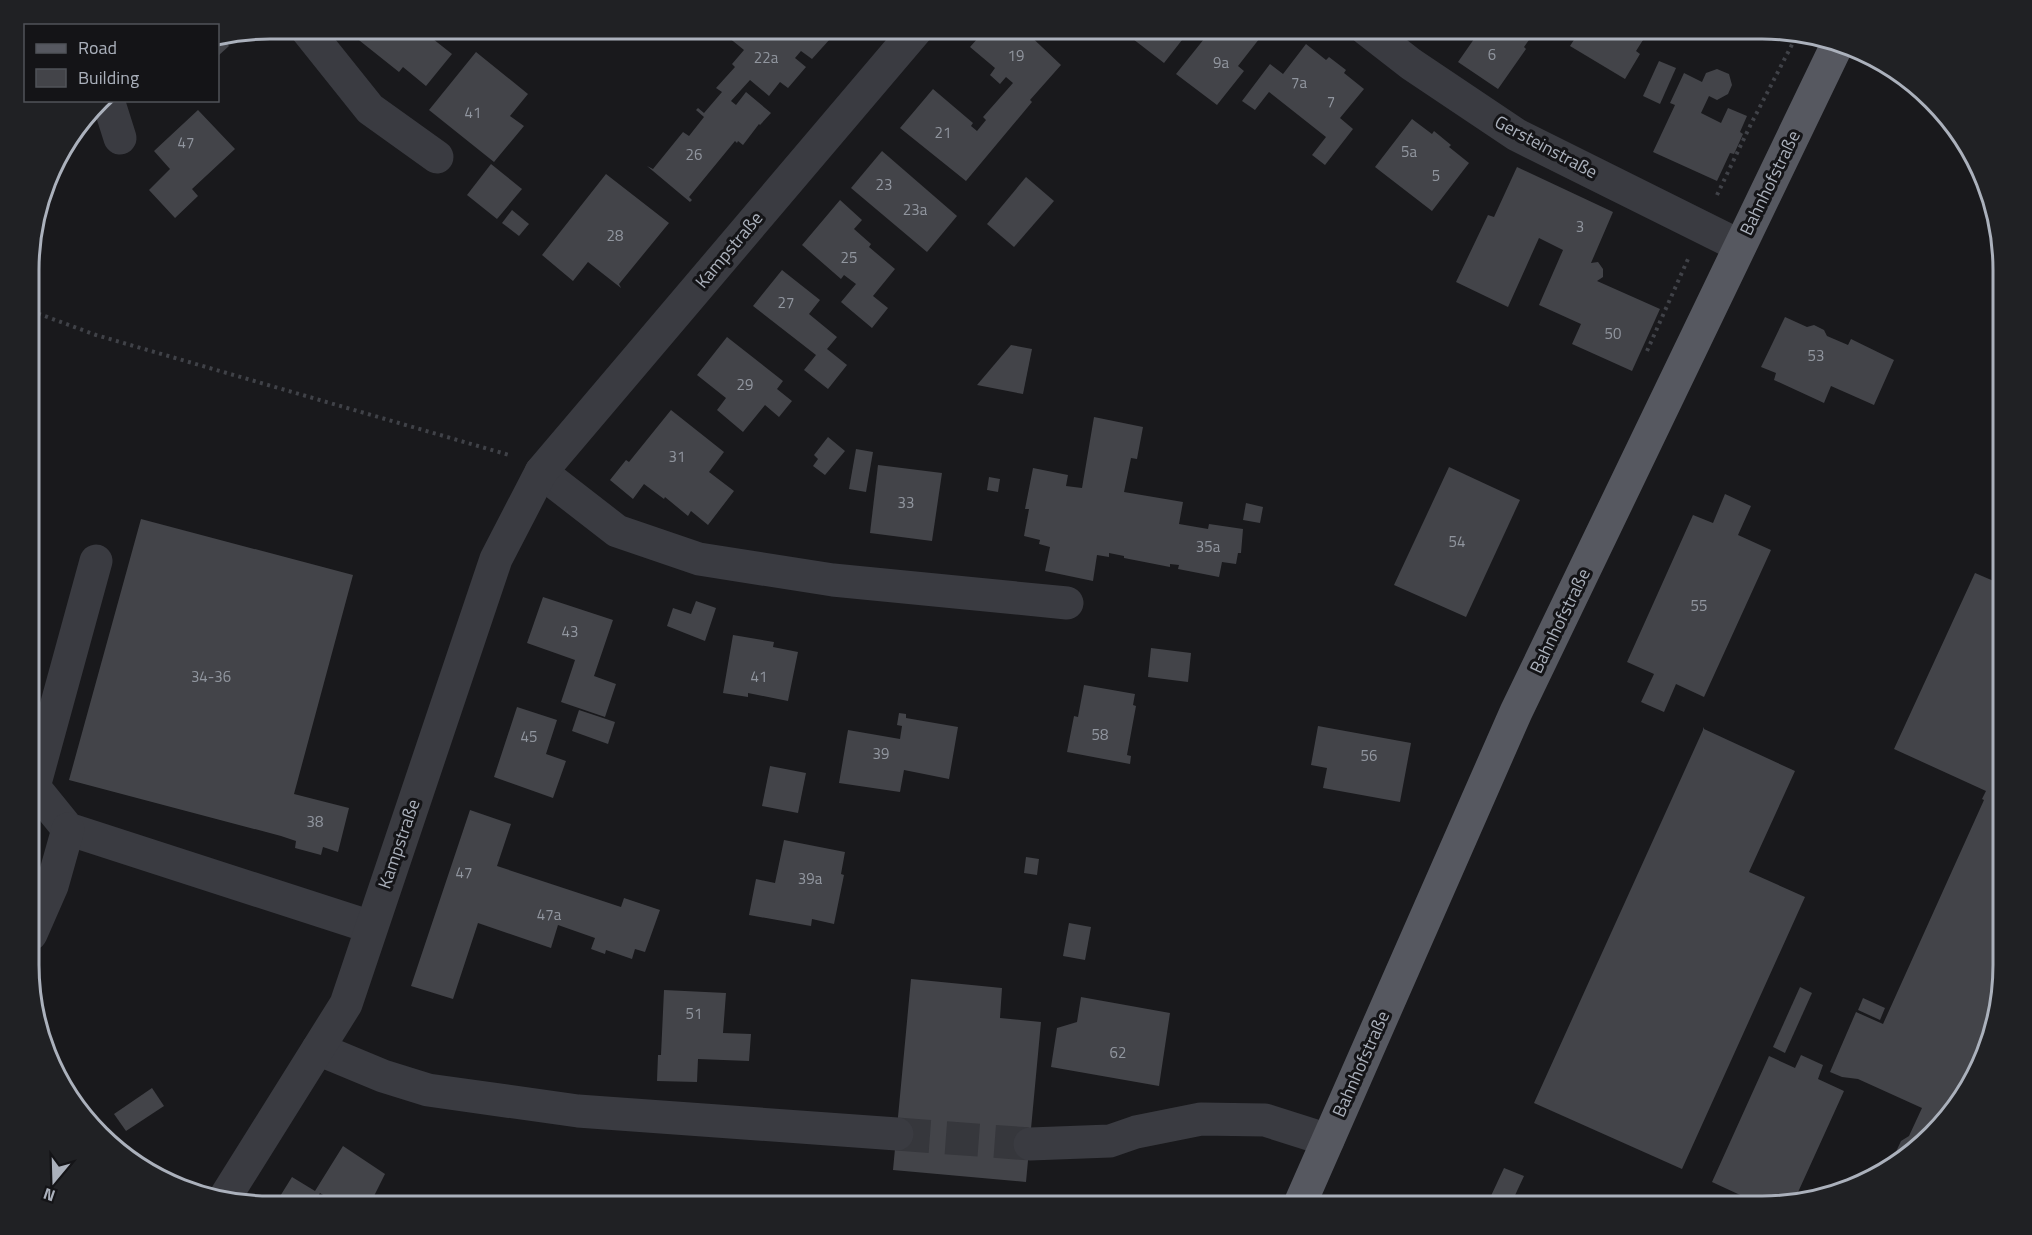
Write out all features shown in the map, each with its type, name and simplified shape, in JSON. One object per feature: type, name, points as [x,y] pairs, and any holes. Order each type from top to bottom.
[{"type":"main road","name":"Bahnhofstraße","points":[[1303,1196],[1516,712],[1834,51]]},
{"type":"street","points":[[315,39],[369,109],[437,157]]},
{"type":"street","name":"Kampstraße","points":[[228,1192],[346,1004],[496,559],[541,472],[907,39]]},
{"type":"street","name":"Gersteinstraße","points":[[1380,39],[1411,64],[1516,135],[1740,246]]},
{"type":"street","points":[[109,105],[120,138]]},
{"type":"street","points":[[541,472],[616,531],[699,559],[833,580],[1067,603]]},
{"type":"street","points":[[39,769],[96,561]]},
{"type":"street","points":[[39,793],[68,829],[371,927]]},
{"type":"street","points":[[39,916],[52,886],[68,829]]},
{"type":"street","points":[[318,1048],[384,1076],[428,1090],[578,1111],[897,1134]]},
{"type":"street","points":[[1030,1144],[1110,1141],[1136,1132],[1202,1119],[1265,1120],[1328,1140]]},
{"type":"path","points":[[39,314],[96,335],[520,459],[541,472]]},
{"type":"building","points":[[358,39],[433,39],[452,54],[426,86],[403,67],[399,72]]},
{"type":"building","points":[[730,39],[830,39],[812,59],[801,51],[795,58],[806,67],[788,88],[780,82],[769,96],[750,80],[731,101],[736,105],[746,92],[771,113],[743,145],[735,141],[689,197],[692,200],[690,202],[647,166],[653,169],[683,132],[689,136],[704,117],[696,110],[698,108],[704,113],[722,92],[716,88],[735,67],[732,64],[744,50]]},
{"type":"building","points":[[977,39],[1034,39],[1061,65],[1030,100],[1032,102],[966,181],[900,128],[933,89],[973,123],[971,126],[977,131],[986,120],[983,117],[1013,83],[1006,77],[1000,84],[990,75],[995,68],[970,47]]},
{"type":"building","points":[[1133,39],[1183,39],[1164,63]]},
{"type":"building","points":[[1204,39],[1259,39],[1238,66],[1244,71],[1217,105],[1176,74]]},
{"type":"building","points":[[1474,39],[1530,39],[1524,47],[1526,49],[1498,89],[1458,62]]},
{"type":"building","points":[[1575,39],[1644,39],[1636,51],[1640,54],[1625,79],[1570,46]]},
{"type":"building","points":[[226,43],[229,46],[219,55],[219,45]]},
{"type":"building","points":[[1306,44],[1326,60],[1329,57],[1346,70],[1344,73],[1364,89],[1340,118],[1353,129],[1325,165],[1312,155],[1326,137],[1269,92],[1255,110],[1242,101],[1270,64],[1283,74]]},
{"type":"building","points":[[476,52],[528,94],[510,116],[524,126],[494,162],[429,110]]},
{"type":"building","points":[[1659,61],[1676,68],[1660,104],[1643,96]]},
{"type":"building","points":[[1717,69],[1729,74],[1732,85],[1728,94],[1717,100],[1709,96],[1701,113],[1721,123],[1728,108],[1747,116],[1740,132],[1743,134],[1734,154],[1730,153],[1717,181],[1653,152],[1675,105],[1670,103],[1684,73],[1702,82],[1706,73]]},
{"type":"building","points":[[198,110],[235,149],[192,189],[198,196],[175,218],[149,190],[170,169],[154,151]]},
{"type":"building","points":[[1412,119],[1432,134],[1434,131],[1469,163],[1432,211],[1375,167]]},
{"type":"building","points":[[882,151],[957,216],[927,252],[851,188]]},
{"type":"building","points":[[491,164],[522,189],[497,219],[467,195]]},
{"type":"building","points":[[1517,167],[1613,212],[1591,263],[1598,262],[1603,269],[1603,277],[1597,281],[1660,309],[1632,371],[1572,344],[1581,324],[1539,305],[1563,250],[1539,238],[1508,307],[1456,282],[1488,215],[1494,217]]},
{"type":"building","points":[[606,174],[669,223],[619,284],[621,288],[588,262],[573,281],[542,255]]},
{"type":"building","points":[[1026,177],[1054,201],[1014,247],[987,224]]},
{"type":"building","points":[[840,200],[862,220],[854,229],[871,244],[869,247],[895,269],[873,296],[888,308],[872,328],[841,302],[856,284],[844,275],[841,279],[802,245]]},
{"type":"building","points":[[512,210],[529,224],[519,236],[502,223]]},
{"type":"building","points":[[782,270],[820,300],[809,314],[837,337],[827,349],[847,365],[828,389],[804,370],[816,355],[753,306]]},
{"type":"building","points":[[1785,317],[1807,327],[1814,325],[1824,330],[1827,336],[1848,345],[1851,339],[1894,360],[1874,405],[1831,386],[1824,403],[1774,380],[1776,373],[1761,367]]},
{"type":"building","points":[[727,337],[783,381],[777,389],[792,401],[779,417],[765,405],[743,432],[717,410],[726,398],[697,375]]},
{"type":"building","points":[[1011,345],[1032,349],[1023,394],[977,385]]},
{"type":"building","points":[[671,410],[724,452],[709,472],[734,491],[708,525],[691,511],[688,516],[665,497],[664,499],[644,484],[633,499],[610,480],[626,460],[629,462]]},
{"type":"building","points":[[1094,417],[1143,427],[1137,459],[1131,458],[1124,492],[1183,502],[1179,524],[1208,529],[1209,524],[1243,529],[1241,553],[1238,553],[1236,564],[1222,562],[1219,577],[1178,569],[1179,565],[1170,564],[1170,567],[1109,553],[1109,557],[1097,555],[1093,581],[1045,571],[1050,547],[1039,544],[1040,540],[1024,536],[1029,509],[1025,509],[1033,468],[1068,475],[1066,486],[1082,488]]},
{"type":"building","points":[[828,437],[845,451],[825,475],[813,466],[818,459],[814,455]]},
{"type":"building","points":[[856,449],[873,452],[866,492],[849,489]]},
{"type":"building","points":[[878,465],[942,473],[932,541],[870,533]]},
{"type":"building","points":[[1449,467],[1520,500],[1466,617],[1394,585]]},
{"type":"building","points":[[989,477],[1000,479],[998,492],[987,490]]},
{"type":"building","points":[[1725,494],[1751,506],[1738,535],[1771,550],[1704,697],[1676,684],[1664,712],[1641,702],[1654,674],[1627,662],[1693,515],[1713,523]]},
{"type":"building","points":[[1246,503],[1263,507],[1260,523],[1243,520]]},
{"type":"building","points":[[141,519],[353,575],[294,794],[349,808],[338,852],[323,847],[321,855],[295,848],[296,841],[281,836],[69,780]]},
{"type":"building","points":[[1975,573],[1993,581],[1993,980],[1989,1010],[1981,1039],[1954,1093],[1936,1117],[1914,1139],[1895,1153],[1901,1141],[1909,1136],[1922,1108],[1858,1079],[1842,1077],[1830,1072],[1856,1012],[1883,1024],[1984,800],[1982,799],[1986,791],[1894,749]]},
{"type":"building","points":[[543,597],[613,620],[594,676],[616,684],[605,717],[561,702],[575,660],[527,643]]},
{"type":"building","points":[[696,601],[716,608],[705,641],[667,626],[673,608],[691,614]]},
{"type":"building","points":[[733,635],[774,642],[773,647],[798,652],[788,701],[748,693],[748,697],[723,693]]},
{"type":"building","points":[[1151,648],[1191,653],[1188,682],[1148,677]]},
{"type":"building","points":[[1084,685],[1135,694],[1133,705],[1136,706],[1127,755],[1131,756],[1130,764],[1067,752],[1074,716],[1078,717]]},
{"type":"building","points":[[517,707],[557,720],[546,754],[566,761],[553,798],[494,777]]},
{"type":"building","points":[[579,710],[615,722],[608,744],[572,731]]},
{"type":"building","points":[[899,713],[906,714],[906,718],[958,727],[949,779],[904,770],[900,792],[839,783],[848,730],[900,739],[902,726],[897,725]]},
{"type":"building","points":[[1318,726],[1411,743],[1400,802],[1323,788],[1327,768],[1311,765]]},
{"type":"building","points":[[1703,727],[1795,771],[1749,872],[1805,897],[1682,1169],[1534,1103]]},
{"type":"building","points":[[770,766],[806,773],[798,813],[762,806]]},
{"type":"building","points":[[470,810],[511,824],[497,866],[621,907],[624,898],[660,910],[645,952],[635,949],[632,959],[606,950],[605,954],[591,949],[595,938],[558,925],[551,948],[478,923],[453,999],[411,986]]},
{"type":"building","points":[[784,840],[845,852],[841,874],[844,875],[834,924],[812,919],[811,926],[749,915],[756,879],[775,883]]},
{"type":"building","points":[[1026,857],[1039,859],[1037,875],[1024,873]]},
{"type":"building","points":[[1069,923],[1091,927],[1085,960],[1063,956]]},
{"type":"building","points":[[911,979],[1002,988],[1000,1018],[1041,1022],[1026,1182],[893,1170]]},
{"type":"building","points":[[1800,987],[1812,993],[1785,1053],[1773,1047]]},
{"type":"building","points":[[664,990],[726,993],[723,1033],[751,1034],[749,1061],[698,1059],[697,1082],[657,1081],[658,1055],[661,1055]]},
{"type":"building","points":[[1081,997],[1170,1013],[1159,1086],[1051,1067],[1057,1028],[1077,1022]]},
{"type":"building","points":[[1863,998],[1885,1008],[1880,1020],[1858,1010]]},
{"type":"building","points":[[1801,1055],[1823,1065],[1818,1079],[1844,1091],[1798,1193],[1742,1196],[1712,1182],[1769,1056],[1795,1068]]},
{"type":"building","points":[[152,1088],[164,1106],[126,1131],[114,1114]]},
{"type":"building","points":[[343,1146],[385,1174],[374,1196],[325,1196],[320,1193],[318,1196],[280,1196],[292,1177],[315,1191]]},
{"type":"building","points":[[1504,1168],[1524,1176],[1515,1196],[1491,1196]]},
{"type":"tunnel","points":[[897,1134],[1030,1144]]}]
